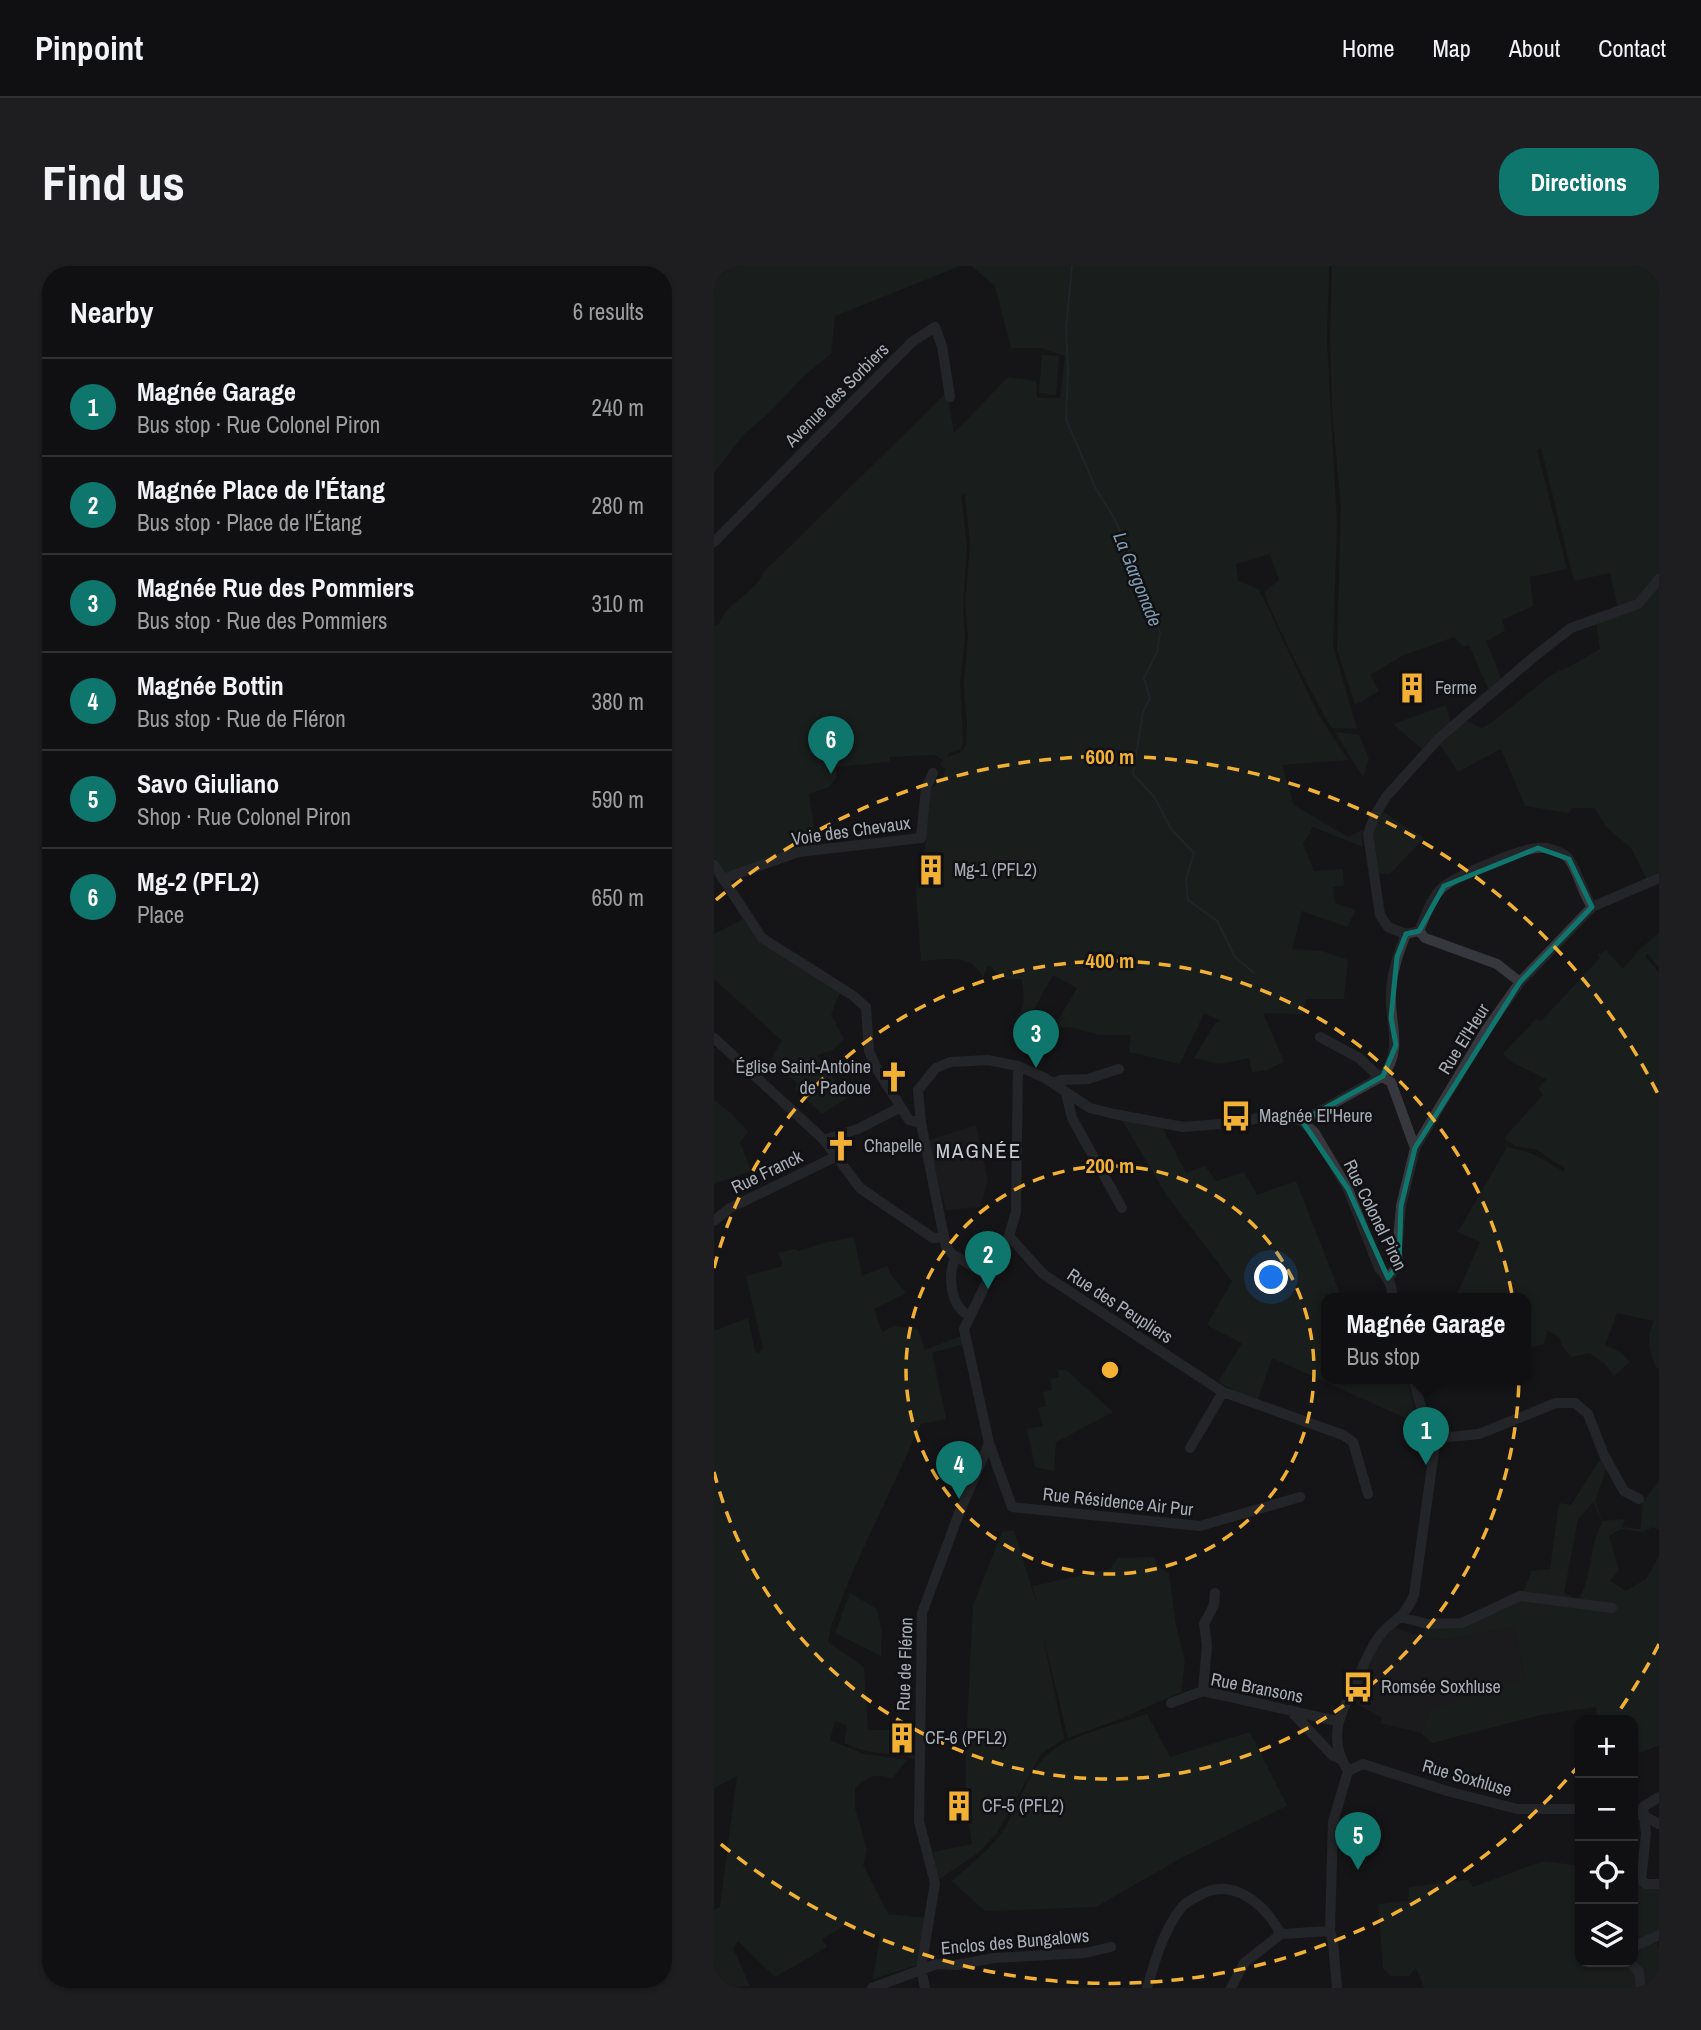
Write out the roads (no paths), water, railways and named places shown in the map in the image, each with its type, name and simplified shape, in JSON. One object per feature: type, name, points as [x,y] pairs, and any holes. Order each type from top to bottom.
[{"type":"street","name":"Avenue des Sorbiers","points":[[714,542],[912,342],[935,327],[942,346],[950,397]]},
{"type":"street","points":[[1419,931],[1406,934],[1388,927],[1380,915],[1368,834],[1386,797],[1439,738],[1535,656],[1571,628],[1639,604],[1659,579]]},
{"type":"street","name":"Voie des Chevaux","points":[[723,879],[798,852],[920,838],[926,788],[933,773]]},
{"type":"street","points":[[1419,931],[1434,897],[1444,886],[1475,869],[1538,848],[1556,850],[1569,859],[1592,907]]},
{"type":"street","points":[[714,864],[762,938],[852,995],[866,1007],[869,1051],[877,1069],[909,1120],[920,1123]]},
{"type":"street","name":"Rue El'Heur","points":[[1388,1278],[1399,1264],[1397,1251],[1401,1206],[1415,1148],[1486,1030],[1520,982],[1592,907],[1659,878]]},
{"type":"street","points":[[1419,931],[1425,938],[1497,964],[1520,982]]},
{"type":"street","points":[[989,1276],[949,1251],[943,1237],[920,1123],[918,1090],[936,1068],[950,1062],[988,1060],[1018,1066],[1053,1083],[1090,1108],[1183,1127],[1233,1123],[1275,1115],[1302,1121],[1383,1076],[1389,1068],[1396,1045],[1391,1018],[1391,990],[1397,957],[1406,934]]},
{"type":"street","points":[[1320,1037],[1359,1058],[1375,1073],[1391,1082],[1415,1148]]},
{"type":"street","points":[[714,1038],[824,1140],[860,1188],[933,1238],[943,1237]]},
{"type":"street","points":[[989,1443],[964,1329],[1009,1236],[1016,1212],[1018,1066]]},
{"type":"street","points":[[1053,1083],[1088,1079],[1119,1069]]},
{"type":"street","points":[[1066,1093],[1072,1118],[1122,1208]]},
{"type":"street","points":[[824,1140],[858,1129],[901,1107]]},
{"type":"street","name":"Rue Colonel Piron","points":[[1302,1121],[1315,1133],[1348,1189],[1379,1268],[1388,1278],[1392,1293]]},
{"type":"street","name":"Rue Franck","points":[[714,1221],[730,1208],[837,1156]]},
{"type":"street","name":"Rue des Peupliers","points":[[1009,1236],[1043,1274],[1223,1392],[1343,1435],[1353,1442],[1368,1494]]},
{"type":"street","points":[[956,1256],[950,1269],[952,1284],[959,1309],[970,1316]]},
{"type":"street","points":[[1336,1988],[1330,1931],[1333,1822],[1348,1772],[1337,1748],[1337,1721],[1377,1638],[1401,1618],[1414,1595],[1434,1452],[1414,1384]]},
{"type":"street","points":[[1190,1448],[1223,1392]]},
{"type":"street","points":[[1429,1439],[1479,1434],[1556,1403],[1575,1403],[1588,1414],[1604,1455],[1624,1491],[1639,1499]]},
{"type":"street","name":"Rue Résidence Air Pur","points":[[989,1443],[1012,1507],[1200,1526],[1300,1497]]},
{"type":"street","name":"Rue de Fléron","points":[[921,1968],[935,1883],[918,1811],[922,1613],[989,1443]]},
{"type":"street","points":[[1203,1691],[1208,1645],[1204,1624],[1214,1605],[1215,1594]]},
{"type":"street","points":[[1401,1618],[1427,1624],[1462,1623],[1520,1596],[1612,1608]]},
{"type":"street","name":"Rue Bransons","points":[[1171,1703],[1203,1691],[1337,1721]]},
{"type":"street","points":[[1289,1710],[1333,1756],[1340,1759]]},
{"type":"street","name":"Rue Soxhluse","points":[[1348,1772],[1363,1764],[1472,1799],[1517,1809],[1575,1809]]},
{"type":"street","points":[[1638,1814],[1643,1807],[1659,1797]]},
{"type":"street","points":[[1638,1814],[1659,1824]]},
{"type":"street","points":[[1638,1814],[1646,1835],[1641,1880],[1646,1884],[1659,1884]]},
{"type":"street","points":[[1147,1988],[1162,1942],[1182,1905],[1206,1891],[1226,1889],[1248,1895],[1273,1920],[1281,1934]]},
{"type":"street","points":[[1231,1988],[1244,1963],[1281,1934],[1330,1931]]},
{"type":"street","points":[[1638,1945],[1659,1935]]},
{"type":"street","name":"Enclos des Bungalows","points":[[872,1988],[937,1964],[956,1965],[994,1958],[1085,1953],[1111,1947]]},
{"type":"street","points":[[1634,1967],[1639,1972],[1641,1988]]},
{"type":"street","points":[[921,1968],[925,1988]]},
{"type":"waterway","name":"La Gargonade","points":[[1072,266],[1066,328],[1066,419],[1096,489],[1114,518],[1138,571],[1142,596],[1153,612],[1160,633],[1157,652],[1144,678],[1150,698],[1143,712],[1133,774],[1155,798],[1171,829],[1194,853],[1186,880],[1188,900],[1217,921],[1235,957],[1254,973]]},
{"type":"place","name":"Ferme","points":[[1412,688]]},
{"type":"place","name":"Mg-2 (PFL2)","points":[[831,774]]},
{"type":"place","name":"Mg-1 (PFL2)","points":[[931,870]]},
{"type":"place","name":"Magnée Rue des Pommiers","points":[[1036,1068]]},
{"type":"place","name":"Église Saint-Antoine de Padoue","points":[[894,1077]]},
{"type":"place","name":"Magnée El'Heure","points":[[1236,1116]]},
{"type":"place","name":"Chapelle","points":[[841,1146]]},
{"type":"place","name":"Magnée Place de l'Étang","points":[[988,1289]]},
{"type":"place","name":"Magnée Garage","points":[[1426,1465]]},
{"type":"place","name":"Magnée Bottin","points":[[959,1499]]},
{"type":"place","name":"Romsée Soxhluse","points":[[1358,1687]]},
{"type":"place","name":"CF-6 (PFL2)","points":[[902,1738]]},
{"type":"place","name":"CF-5 (PFL2)","points":[[959,1806]]},
{"type":"place","name":"Savo Giuliano","points":[[1358,1870]]},
{"type":"district","name":"MAGNÉE","points":[[979,1151]]}]
